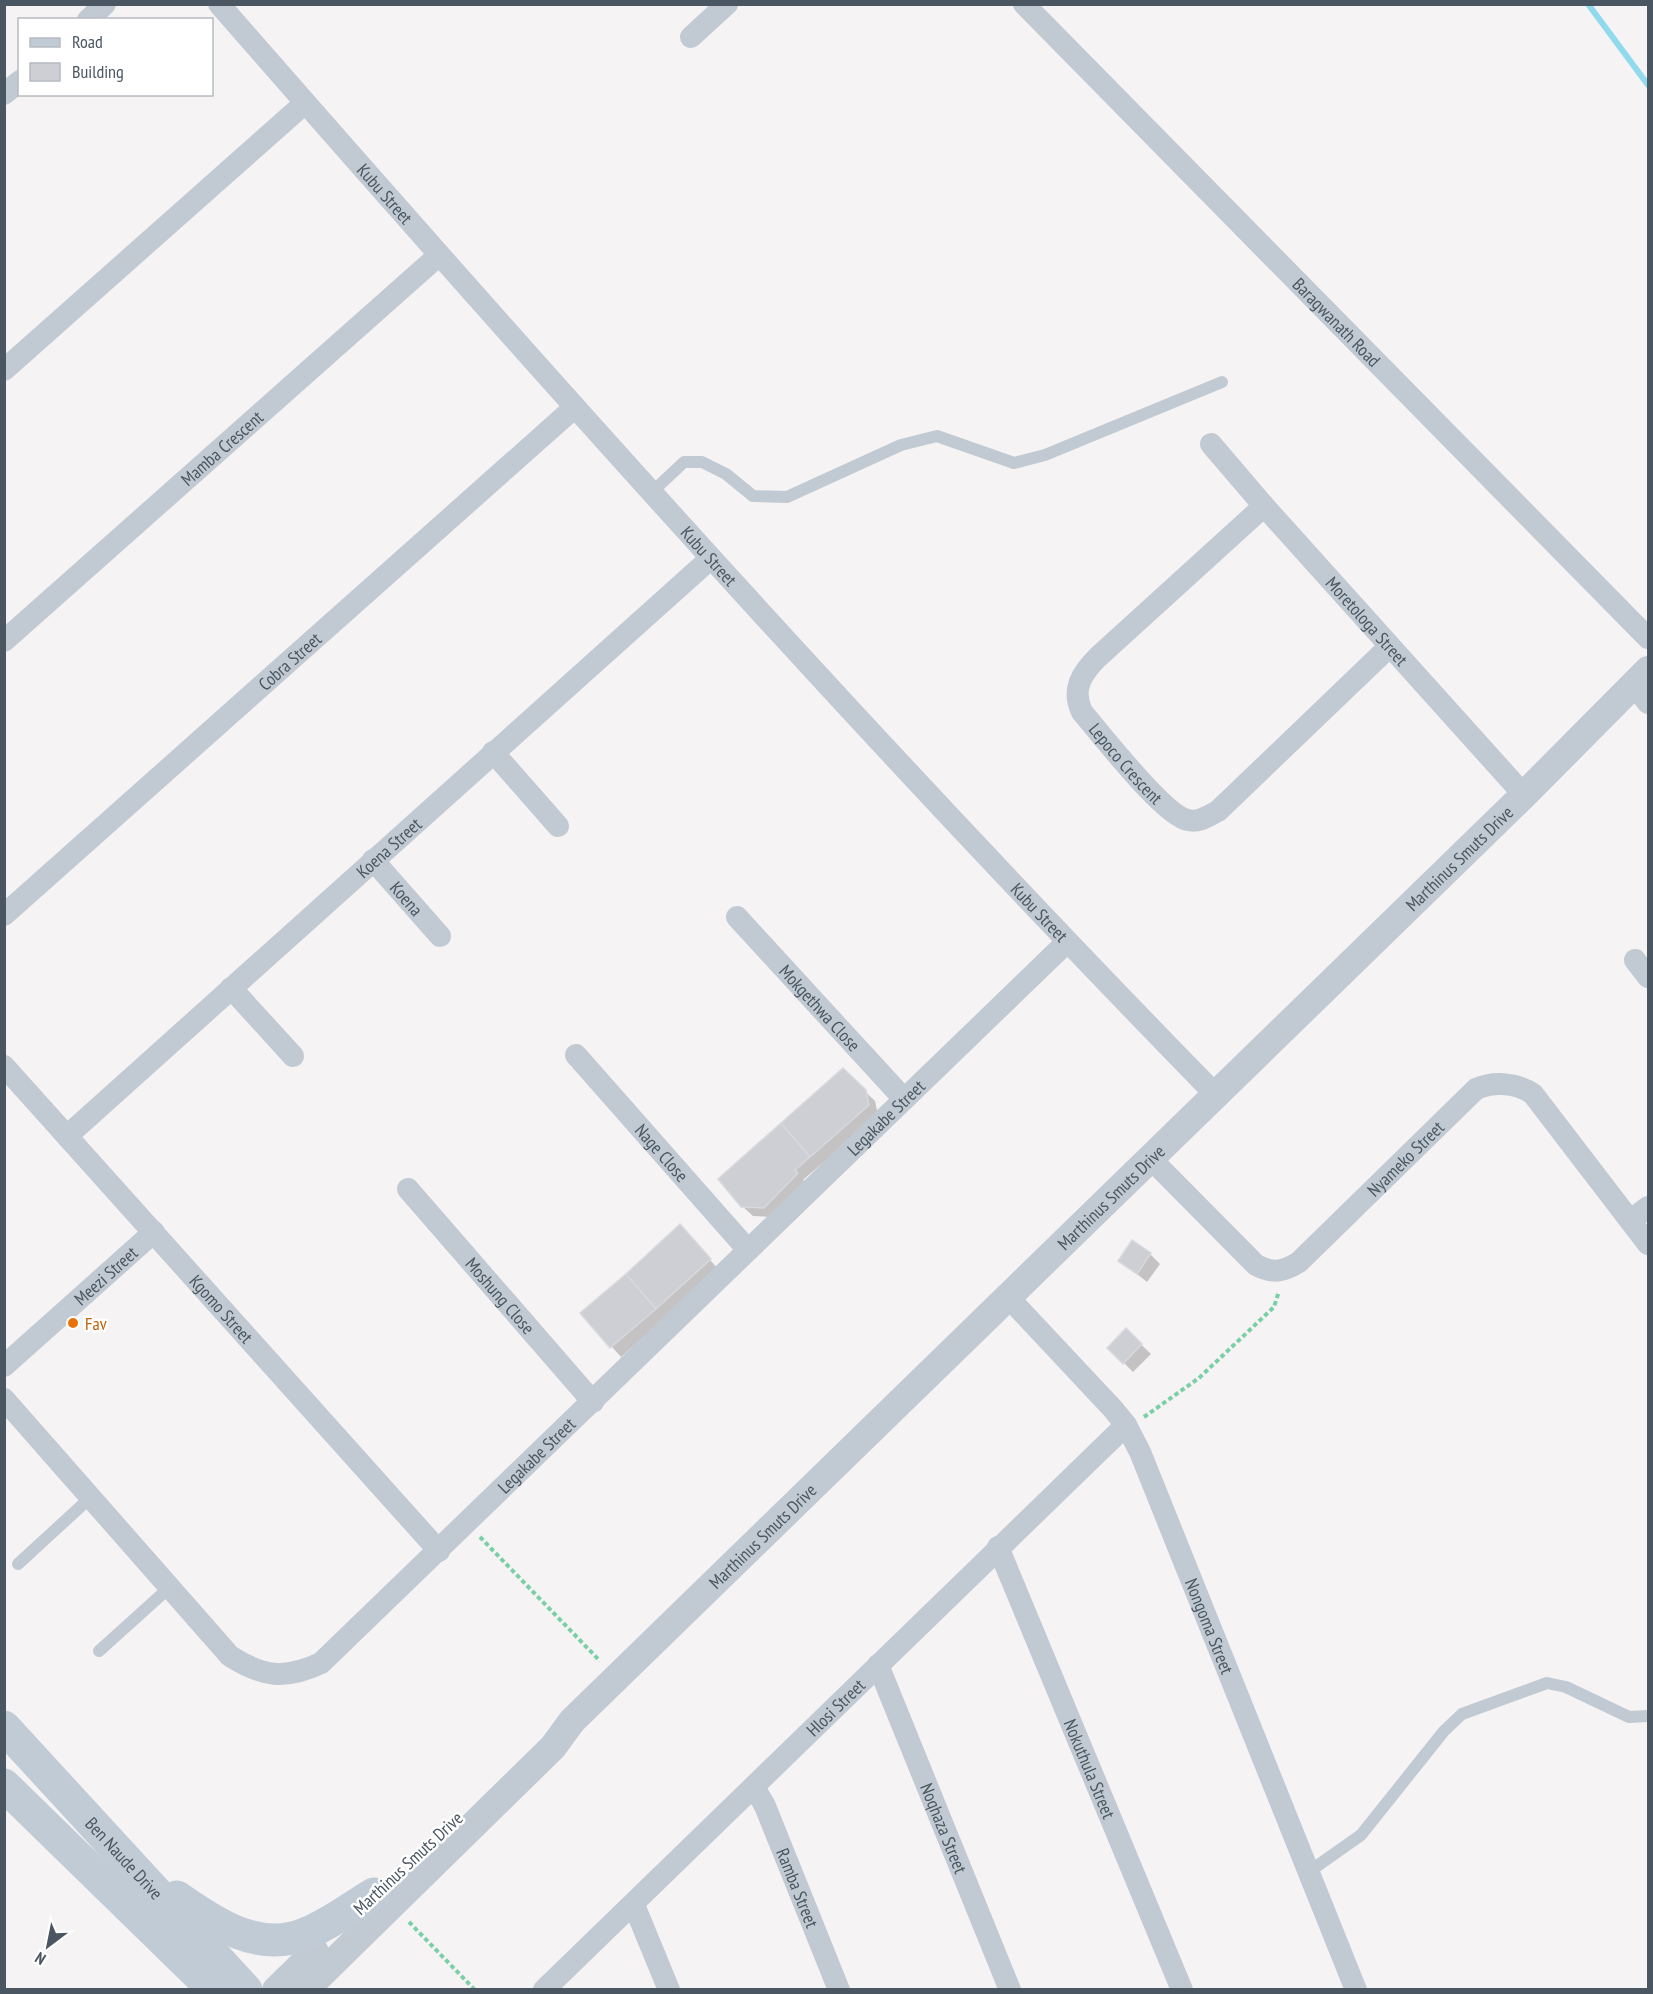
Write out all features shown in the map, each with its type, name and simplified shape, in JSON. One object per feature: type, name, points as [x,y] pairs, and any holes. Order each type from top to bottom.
[{"type":"main road","name":"Ben Naude Drive","points":[[4,1727],[120,1877],[214,1989]]},
{"type":"main road","name":"Ben Naude Drive","points":[[4,1785],[120,1877],[246,1989]]},
{"type":"main road","points":[[120,1877],[208,1918],[228,1930],[256,1939],[283,1940],[305,1935],[383,1899]]},
{"type":"main road","points":[[120,1877],[180,1989]]},
{"type":"street","points":[[90,18],[105,4]]},
{"type":"street","name":"Kubu Street","points":[[219,4],[438,256],[710,559],[1067,942],[1215,1094]]},
{"type":"street","points":[[691,37],[727,4]]},
{"type":"street","name":"Baragwanath Road","points":[[1024,4],[1648,638]]},
{"type":"street","points":[[4,94],[18,83]]},
{"type":"street","points":[[4,370],[305,103]]},
{"type":"street","name":"Mamba Crescent","points":[[4,641],[438,256]]},
{"type":"street","name":"Cobra Street","points":[[4,915],[574,407]]},
{"type":"street","name":"Moretologa Street","points":[[1211,444],[1389,647],[1524,795]]},
{"type":"street","name":"Lepoco Crescent","points":[[1264,506],[1098,657],[1082,675],[1078,685],[1077,698],[1082,712],[1167,809],[1186,820],[1195,821],[1218,811],[1389,647]]},
{"type":"street","name":"Koena Street","points":[[67,1136],[710,559]]},
{"type":"street","name":"Marthinus Smuts Drive","points":[[304,1989],[383,1899],[560,1724],[572,1721],[617,1678],[1524,795],[1644,686]]},
{"type":"street","points":[[494,752],[558,826]]},
{"type":"street","name":"Koena","points":[[373,861],[440,936]]},
{"type":"street","name":"Mokgethwa Close","points":[[737,917],[904,1099]]},
{"type":"street","name":"Legakabe Street","points":[[4,1399],[230,1656],[264,1674],[302,1671],[321,1663],[1067,942]]},
{"type":"street","points":[[231,988],[293,1056]]},
{"type":"street","name":"Nage Close","points":[[576,1055],[748,1250]]},
{"type":"street","name":"Kgomo Street","points":[[4,1066],[439,1551]]},
{"type":"street","name":"Nyameko Street","points":[[1286,1271],[1299,1262],[1476,1089],[1490,1085],[1514,1085],[1533,1094],[1640,1214],[1648,1244]]},
{"type":"street","points":[[1150,1158],[1256,1265],[1266,1271],[1286,1271]]},
{"type":"street","name":"Moshung Close","points":[[408,1189],[593,1402]]},
{"type":"street","name":"Meezi Street","points":[[4,1366],[154,1232]]},
{"type":"street","name":"Nongoma Street","points":[[1008,1298],[1127,1426],[1310,1871],[1356,1989]]},
{"type":"street","name":"Hlosi Street","points":[[544,1989],[634,1905],[998,1547],[1127,1426]]},
{"type":"street","name":"Nokuthula Street","points":[[998,1547],[1182,1989]]},
{"type":"street","name":"Noqhaza Street","points":[[878,1665],[1011,1989]]},
{"type":"street","name":"Ramba Street","points":[[753,1787],[765,1806],[839,1989]]},
{"type":"street","name":"Marthinus Smuts Drive","points":[[276,1989],[383,1899]]},
{"type":"street","points":[[634,1905],[669,1989]]},
{"type":"lane","points":[[651,493],[684,462],[702,462],[726,474],[753,496],[787,497],[902,445],[937,436],[1014,463],[1074,444],[1222,382]]},
{"type":"lane","points":[[18,1564],[91,1497]]},
{"type":"lane","points":[[99,1651],[170,1587]]},
{"type":"lane","points":[[1310,1871],[1361,1835],[1444,1731],[1462,1714],[1547,1683],[1566,1687],[1629,1717],[1648,1716]]},
{"type":"path","points":[[1127,1426],[1199,1378],[1274,1307],[1286,1271]]},
{"type":"path","points":[[467,1524],[617,1678]]},
{"type":"path","points":[[383,1899],[475,1989]]},
{"type":"building","points":[[843,1068],[866,1090],[869,1105],[810,1157],[781,1123]]},
{"type":"building","points":[[781,1123],[810,1157],[795,1170],[798,1173],[764,1208],[741,1207],[718,1179]]},
{"type":"building","points":[[680,1224],[711,1259],[656,1309],[626,1274]]},
{"type":"building","points":[[1132,1240],[1151,1253],[1137,1274],[1118,1261]]},
{"type":"building","points":[[626,1274],[656,1309],[610,1348],[580,1313]]},
{"type":"building","points":[[1126,1328],[1142,1344],[1123,1364],[1107,1348]]},
{"type":"waterway","points":[[1588,4],[1648,85]]},
{"type":"place","name":"Fav","points":[[73,1323]]}]
